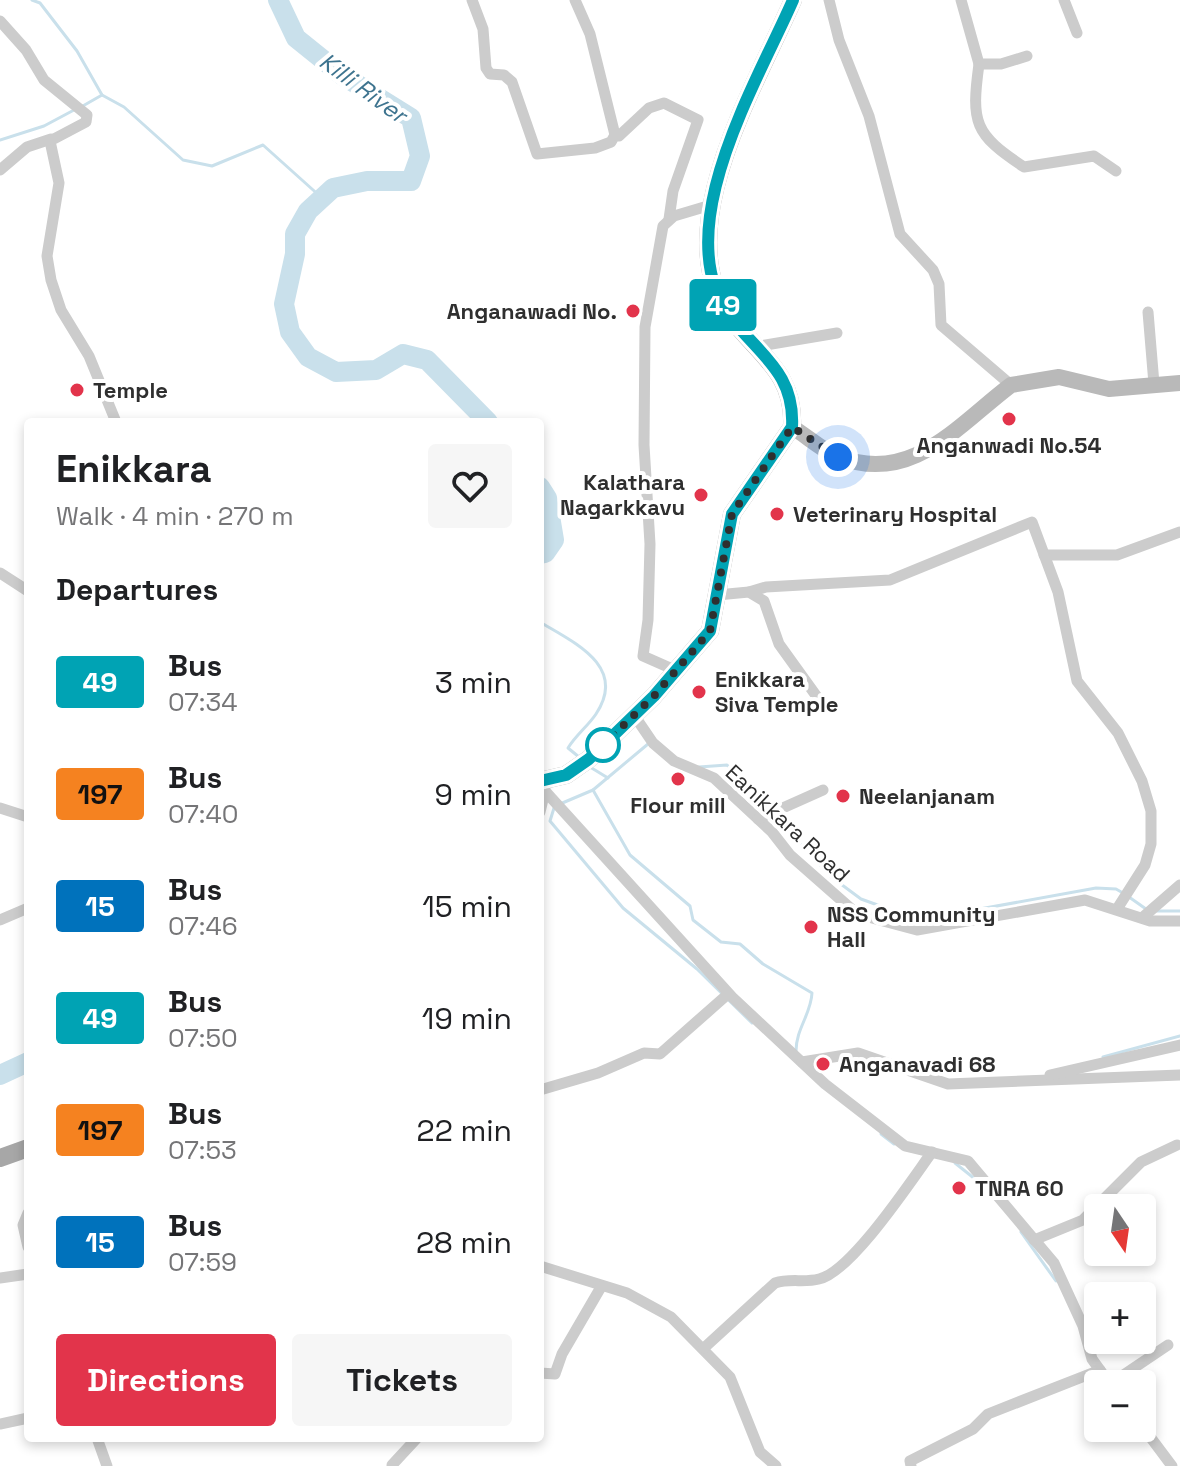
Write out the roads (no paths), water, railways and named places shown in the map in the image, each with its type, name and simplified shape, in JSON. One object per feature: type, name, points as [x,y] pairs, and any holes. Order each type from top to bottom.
[{"type":"main road","points":[[546,788],[584,763],[677,671],[710,631],[732,514],[792,427],[787,387],[760,346],[732,319],[710,278],[707,222],[731,143],[793,0]]},
{"type":"main road","points":[[0,1158],[24,1149]]},
{"type":"street","points":[[472,0],[486,42],[486,68],[490,74],[504,75],[512,82],[537,154],[595,148],[611,142],[615,135],[590,34],[575,0]]},
{"type":"street","points":[[829,0],[839,40],[869,116],[900,234],[933,270],[939,284],[941,325],[1011,385]]},
{"type":"street","points":[[961,0],[979,64],[973,107],[988,143],[1024,167],[1094,156],[1116,171]]},
{"type":"street","points":[[1064,0],[1077,33]]},
{"type":"street","points":[[0,21],[26,50],[44,80],[87,115],[86,122],[27,147],[0,170]]},
{"type":"street","points":[[979,64],[992,66],[1027,56]]},
{"type":"street","points":[[615,135],[619,136],[649,108],[664,103],[698,120],[677,177],[669,219],[663,226],[645,327],[644,445],[650,544],[648,620],[643,656],[677,671]]},
{"type":"street","points":[[51,139],[49,151],[59,183],[47,256],[51,280],[61,310],[89,356],[114,418]]},
{"type":"street","points":[[669,219],[711,205]]},
{"type":"street","points":[[1148,312],[1154,384]]},
{"type":"street","points":[[760,346],[837,333]]},
{"type":"street","points":[[792,427],[838,457],[900,463],[935,446],[1011,385],[1059,377],[1093,388],[1180,383]]},
{"type":"street","points":[[717,595],[766,587],[890,580],[1032,522],[1058,592],[1077,681],[1118,733],[1142,781],[1151,811],[1151,844],[1145,865],[1123,901]]},
{"type":"street","points":[[1044,555],[1117,555],[1180,532]]},
{"type":"street","points":[[0,573],[24,588]]},
{"type":"street","points":[[749,592],[764,601],[779,644],[820,701]]},
{"type":"street","name":"Eanikkara Road","points":[[634,715],[650,738],[683,768],[714,778],[768,815],[790,855],[857,914],[917,930],[1085,900],[1123,901],[1142,918],[1180,921]]},
{"type":"street","points":[[546,788],[563,811],[728,994],[798,1059],[905,1146],[968,1161],[1054,1263],[1083,1326],[1092,1359],[1100,1370]]},
{"type":"street","points":[[768,815],[823,790]]},
{"type":"street","points":[[0,808],[24,816]]},
{"type":"street","points":[[1142,918],[1180,885]]},
{"type":"street","points":[[0,920],[24,910]]},
{"type":"street","points":[[544,1089],[598,1073],[644,1053],[660,1054],[728,994]]},
{"type":"street","points":[[1022,1083],[1180,1045]]},
{"type":"street","points":[[798,1059],[858,1053],[948,1084],[1180,1075]]},
{"type":"street","points":[[1034,1240],[1083,1220],[1141,1162],[1177,1145]]},
{"type":"street","points":[[704,1348],[775,1283],[788,1279],[821,1279],[840,1266],[886,1216],[932,1152]]},
{"type":"street","points":[[544,1267],[627,1293],[657,1308],[704,1348],[730,1377],[760,1452],[776,1466]]},
{"type":"street","points":[[0,1278],[24,1275]]},
{"type":"street","points":[[544,1373],[555,1374],[562,1354],[601,1287]]},
{"type":"street","points":[[1131,1370],[1168,1345]]},
{"type":"street","points":[[911,1466],[910,1461],[973,1429],[988,1414],[1084,1376]]},
{"type":"street","points":[[0,1424],[24,1419]]},
{"type":"street","points":[[98,1442],[107,1466]]},
{"type":"street","points":[[392,1466],[413,1442]]},
{"type":"street","points":[[1154,1442],[1172,1466]]},
{"type":"waterway","points":[[32,0],[40,3],[77,51],[102,95],[124,107],[183,160],[212,166],[263,145],[322,198]]},
{"type":"waterway","name":"Killi River","points":[[278,0],[296,38],[342,75],[411,118],[420,156],[411,181],[367,181],[333,188],[308,211],[295,234],[295,254],[284,304],[290,332],[308,357],[336,372],[376,370],[403,354],[427,360],[484,418]]},
{"type":"waterway","points":[[81,107],[102,95]]},
{"type":"waterway","points":[[0,140],[44,126],[74,110]]},
{"type":"waterway","name":"Killi River","points":[[544,493],[554,540],[544,553]]},
{"type":"waterway","points":[[544,624],[581,647],[601,669],[605,682],[604,697],[596,714],[568,748],[579,757]]},
{"type":"waterway","points":[[648,744],[593,790],[630,855],[690,906],[693,920],[721,942],[740,944],[763,964],[812,993],[796,1051]]},
{"type":"waterway","points":[[699,767],[727,765],[768,809]]},
{"type":"waterway","points":[[590,767],[608,778]]},
{"type":"waterway","points":[[560,804],[593,790]]},
{"type":"waterway","points":[[554,808],[550,821],[623,908],[697,969],[752,1023]]},
{"type":"waterway","points":[[774,814],[830,876],[861,899],[919,920],[1096,888],[1116,889],[1123,893]]},
{"type":"waterway","points":[[1129,897],[1146,909]]},
{"type":"waterway","points":[[1157,911],[1180,911]]},
{"type":"waterway","points":[[1103,1057],[1180,1036]]},
{"type":"waterway","name":"Killi River","points":[[0,1075],[24,1064]]},
{"type":"waterway","points":[[881,1134],[894,1144]]},
{"type":"waterway","points":[[955,1163],[980,1183]]},
{"type":"waterway","points":[[1021,1232],[1056,1281]]},
{"type":"place","name":"Anganawadi No.","points":[[633,311]]},
{"type":"place","name":"Temple","points":[[77,390]]},
{"type":"place","name":"Anganwadi No.54","points":[[1009,419]]},
{"type":"place","name":"Kalathara Nagarkkavu","points":[[701,495]]},
{"type":"place","name":"Veterinary Hospital","points":[[777,514]]},
{"type":"place","name":"Enikkara Siva Temple","points":[[699,692]]},
{"type":"place","name":"Flour mill","points":[[678,779]]},
{"type":"place","name":"Neelanjanam","points":[[843,796]]},
{"type":"place","name":"NSS Community Hall","points":[[811,927]]},
{"type":"place","name":"Anganavadi 68","points":[[823,1064]]},
{"type":"place","name":"TNRA 60","points":[[959,1188]]}]
